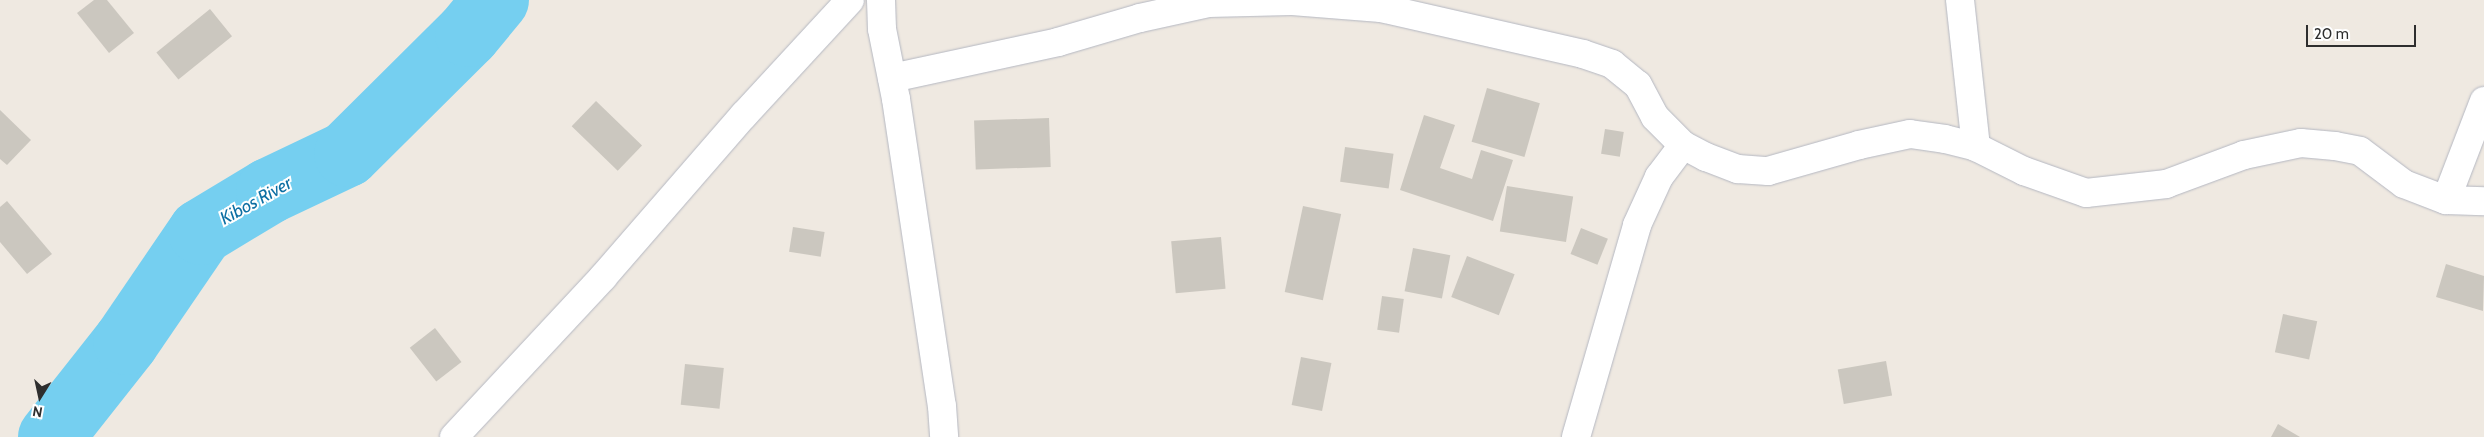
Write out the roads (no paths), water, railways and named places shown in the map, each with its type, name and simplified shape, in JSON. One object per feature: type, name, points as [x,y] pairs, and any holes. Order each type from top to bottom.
[{"type":"street","points":[[454,437],[603,277],[744,115],[850,0]]},
{"type":"street","points":[[881,0],[882,29],[892,78],[942,406],[944,437]]},
{"type":"street","points":[[1960,0],[1976,147]]},
{"type":"street","points":[[892,78],[1058,42],[1140,18],[1208,3],[1312,2],[1381,8],[1583,54],[1612,64],[1638,85],[1655,117],[1683,145],[1706,157],[1738,169],[1768,171],[1910,134],[1945,139],[1976,147],[2024,171],[2086,193],[2166,184],[2244,155],[2301,143],[2335,146],[2360,151],[2404,184],[2446,200],[2484,201]]},
{"type":"street","points":[[2446,200],[2484,101]]},
{"type":"street","points":[[1576,437],[1637,225],[1659,177],[1683,145]]},
{"type":"waterway","name":"Kibos River","points":[[51,437],[126,342],[201,232],[269,191],[347,154],[468,34],[496,0]]}]
